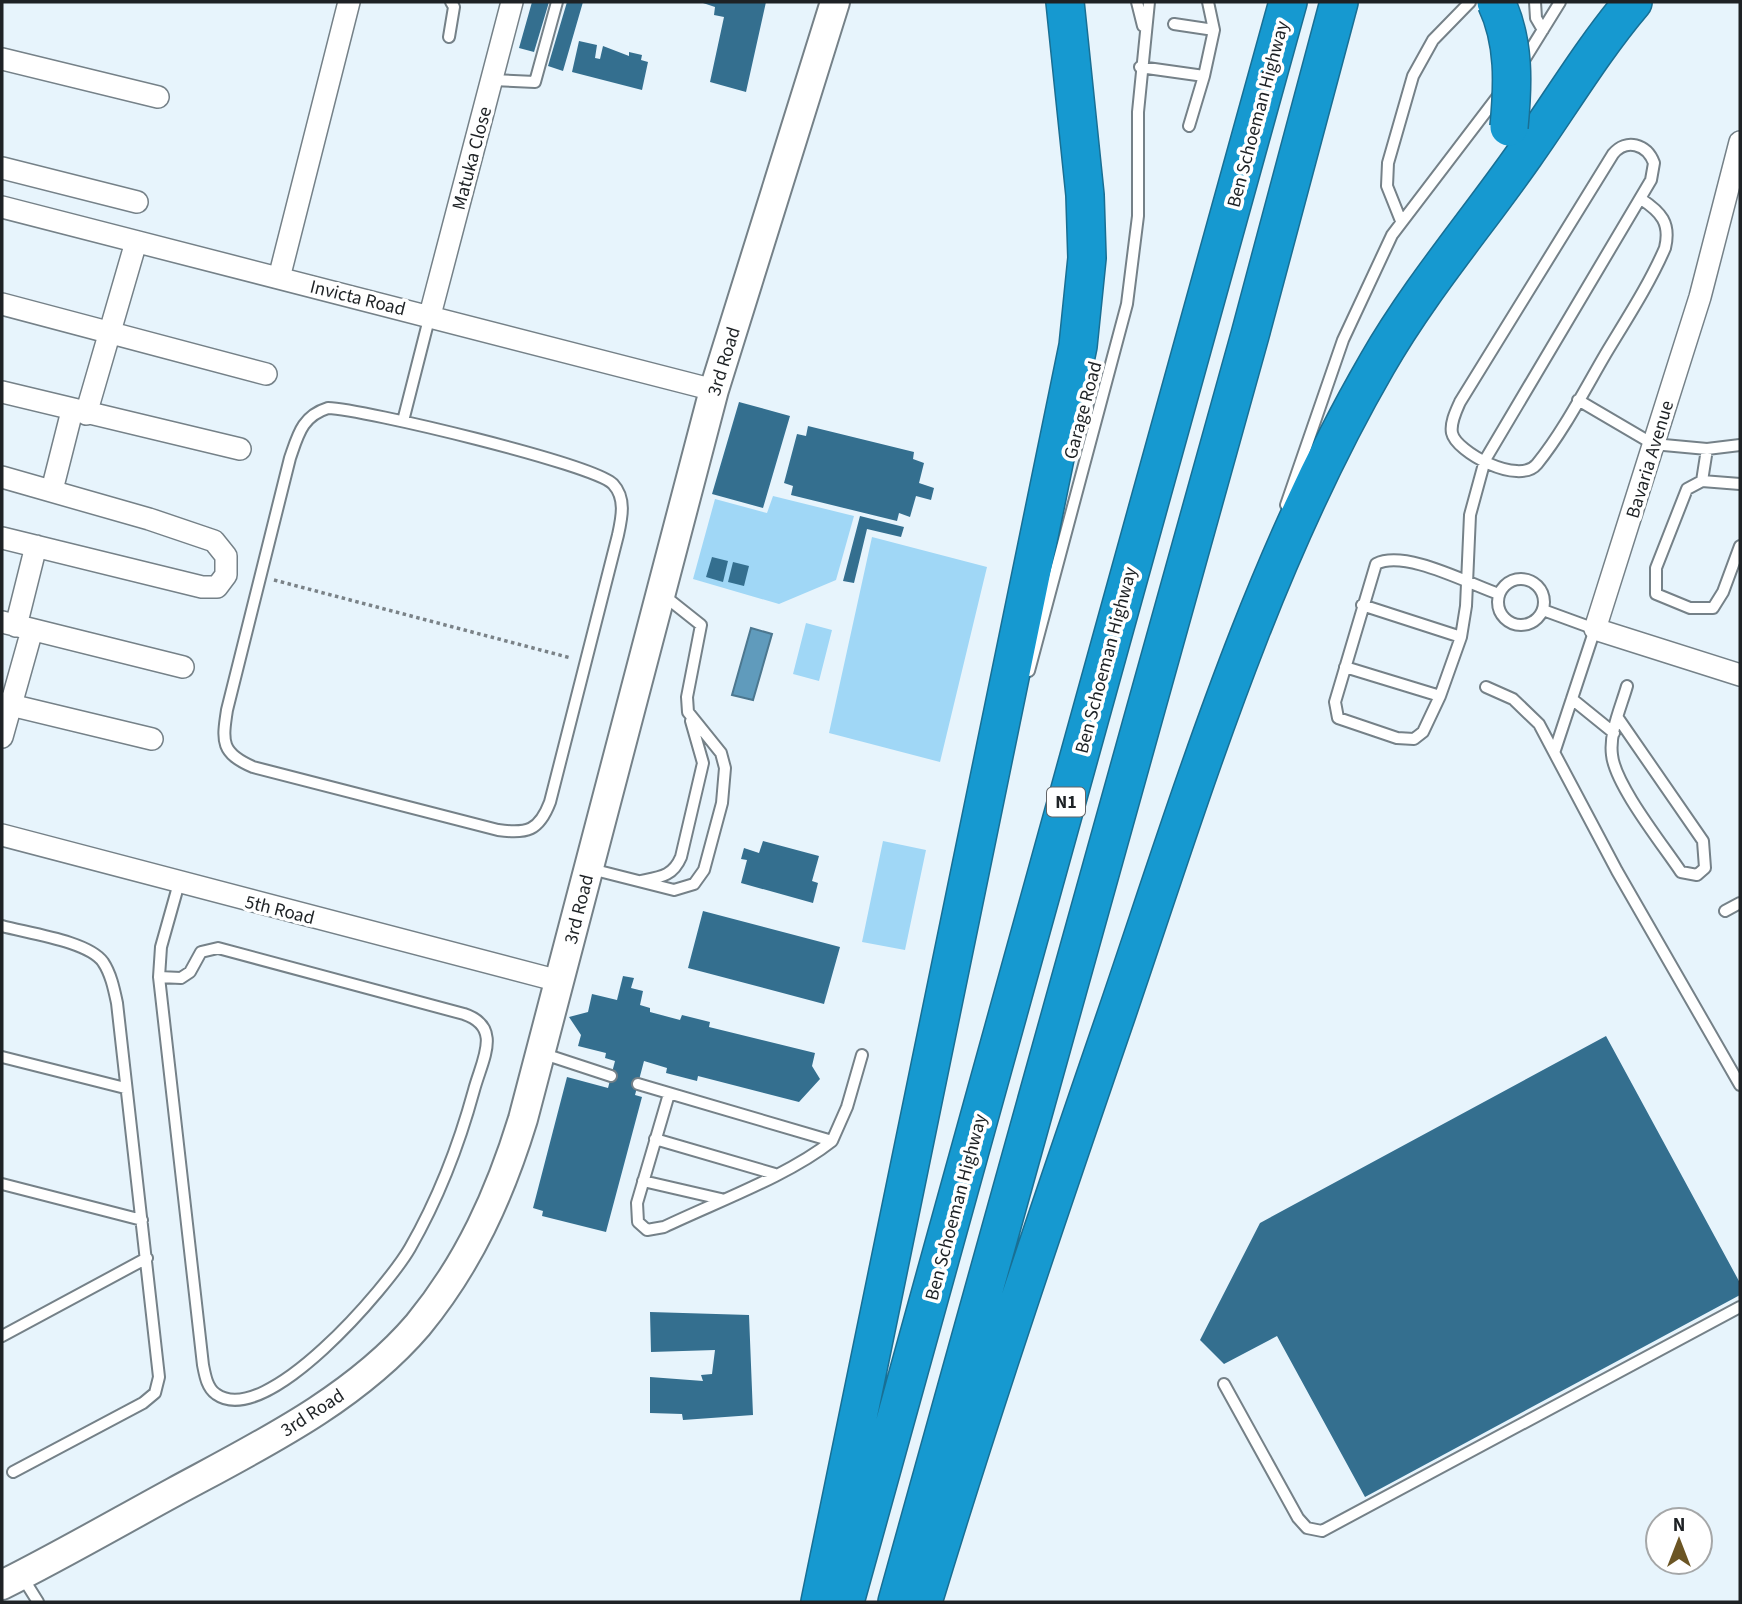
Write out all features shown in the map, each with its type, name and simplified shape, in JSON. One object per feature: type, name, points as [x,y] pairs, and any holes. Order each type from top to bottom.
[{"type":"highway","points":[[820,1602],[991,783],[1078,346],[1087,258],[1085,195],[1066,2]]},
{"type":"highway","points":[[1074,89],[1079,37],[1089,2]]},
{"type":"highway","name":"Ben Schoeman Highway","points":[[845,1602],[1288,2]]},
{"type":"highway","points":[[897,1602],[1250,335],[1339,2]]},
{"type":"highway","points":[[923,1602],[1045,1220],[1254,620],[1338,435],[1378,363],[1447,256],[1498,162],[1509,127],[1512,67],[1509,43],[1496,2]]},
{"type":"highway","points":[[1447,256],[1522,158],[1613,25],[1633,2]]},
{"type":"street","points":[[279,278],[349,2]]},
{"type":"street","name":"Matuka Close","points":[[430,315],[512,2]]},
{"type":"street","name":"3rd Road","points":[[11,1580],[302,1419],[374,1368],[406,1336],[446,1288],[481,1230],[505,1177],[541,1053],[714,390],[835,2]]},
{"type":"street","points":[[2,60],[158,97]]},
{"type":"street","name":"Bavaria Avenue","points":[[1595,629],[1703,285],[1740,142]]},
{"type":"street","points":[[2,167],[137,202]]},
{"type":"street","name":"Invicta Road","points":[[2,207],[714,390]]},
{"type":"street","points":[[51,490],[109,333],[136,242]]},
{"type":"street","points":[[2,304],[265,374]]},
{"type":"street","points":[[2,392],[79,413],[240,449]]},
{"type":"street","points":[[2,477],[214,541],[224,549],[226,575],[217,587],[202,587],[2,538]]},
{"type":"street","points":[[2,737],[17,626],[36,546]]},
{"type":"street","points":[[17,626],[183,667]]},
{"type":"street","points":[[1595,629],[1740,675]]},
{"type":"street","points":[[6,705],[152,739]]},
{"type":"street","name":"5th Road","points":[[2,835],[559,981]]},
{"type":"lane","points":[[449,37],[454,7],[451,2]]},
{"type":"lane","points":[[492,80],[536,82],[557,2]]},
{"type":"lane","name":"Garage Road","points":[[1137,2],[1145,36]]},
{"type":"lane","name":"Garage Road","points":[[1027,677],[1127,304],[1138,216],[1140,67],[1149,2]]},
{"type":"lane","points":[[1189,127],[1214,30],[1208,2]]},
{"type":"lane","points":[[1401,221],[1387,186],[1388,163],[1413,76],[1433,40],[1471,2]]},
{"type":"lane","points":[[1535,2],[1536,18],[1543,30]]},
{"type":"lane","points":[[1284,511],[1343,340],[1401,221],[1518,70],[1560,2]]},
{"type":"lane","points":[[1174,24],[1214,30]]},
{"type":"lane","points":[[1140,67],[1204,76]]},
{"type":"lane","points":[[1499,594],[1467,583],[1407,560],[1384,560],[1373,568],[1334,712],[1338,718],[1397,738],[1415,739],[1423,732],[1440,696],[1461,637],[1467,583],[1470,515],[1485,460],[1651,180],[1654,163],[1644,149],[1635,144],[1623,145],[1613,154],[1460,402],[1452,427],[1454,439],[1485,460],[1513,473],[1528,471],[1535,466],[1578,400],[1665,248],[1666,222],[1656,209],[1641,199]]},
{"type":"lane","points":[[403,421],[430,315]]},
{"type":"lane","points":[[1578,400],[1653,444],[1707,449],[1740,445]]},
{"type":"lane","points":[[328,408],[403,421],[580,468],[611,482],[618,491],[623,511],[621,524],[550,802],[539,824],[528,830],[498,830],[253,766],[231,755],[223,732],[259,576],[290,458],[306,420],[328,408]]},
{"type":"lane","points":[[1702,481],[1707,449]]},
{"type":"lane","points":[[1740,484],[1702,481],[1687,489],[1681,498],[1656,568],[1656,594],[1663,600],[1690,608],[1713,608],[1723,592],[1740,546]]},
{"type":"lane","points":[[1254,620],[1276,537]]},
{"type":"lane","points":[[1525,579],[1539,587],[1543,594],[1543,610],[1533,622],[1517,625],[1503,617],[1498,602],[1499,594],[1509,582],[1525,579]]},
{"type":"lane","points":[[639,881],[666,876],[676,869],[703,763],[688,712],[687,697],[701,625],[660,592]]},
{"type":"lane","points":[[1362,605],[1461,637]]},
{"type":"lane","points":[[1543,610],[1595,629],[1555,750]]},
{"type":"lane","points":[[1345,667],[1440,696]]},
{"type":"lane","points":[[1618,718],[1703,841],[1705,868],[1697,875],[1681,872],[1625,788],[1614,764],[1614,733],[1626,686]]},
{"type":"lane","points":[[1486,687],[1513,699],[1528,712],[1555,750],[1617,871],[1740,1085]]},
{"type":"lane","points":[[1572,699],[1614,733]]},
{"type":"lane","points":[[588,868],[674,890],[694,884],[704,870],[722,803],[725,768],[721,753],[688,712]]},
{"type":"lane","points":[[991,783],[1015,714]]},
{"type":"lane","points":[[159,977],[181,978],[190,972],[201,952],[218,948],[464,1014],[478,1019],[486,1028],[487,1042],[466,1118],[436,1200],[408,1251],[337,1338],[302,1368],[264,1392],[249,1397],[216,1394],[209,1387],[203,1365],[159,977],[161,947],[179,883]]},
{"type":"lane","points":[[1725,911],[1740,903]]},
{"type":"lane","points":[[2,926],[82,947],[102,960],[110,974],[117,1003],[159,1365],[155,1392],[143,1403],[13,1472]]},
{"type":"lane","points":[[541,1053],[611,1076]]},
{"type":"lane","points":[[669,1094],[643,1181],[638,1222],[647,1230],[664,1227],[818,1152],[832,1140],[847,1107],[862,1055]]},
{"type":"lane","points":[[2,1057],[125,1088]]},
{"type":"lane","points":[[638,1084],[832,1140]]},
{"type":"lane","points":[[655,1139],[775,1174]]},
{"type":"lane","points":[[643,1181],[721,1199]]},
{"type":"lane","points":[[5,1187],[142,1220]]},
{"type":"lane","points":[[2,1336],[147,1258]]},
{"type":"lane","points":[[1224,1384],[1298,1518],[1307,1528],[1322,1531],[1740,1307]]},
{"type":"lane","points":[[11,1580],[38,1602]]},
{"type":"path","points":[[259,576],[585,662]]},
{"type":"shaded area","points":[[773,496],[854,516],[836,580],[779,604],[693,579],[715,499],[767,513]]},
{"type":"shaded area","points":[[872,537],[987,567],[940,762],[829,733]]},
{"type":"shaded area","points":[[806,623],[832,630],[819,681],[793,674]]},
{"type":"shaded area","points":[[751,628],[772,634],[753,700],[732,695]]},
{"type":"shaded area","points":[[883,841],[926,850],[905,950],[862,942]]},
{"type":"building","points":[[532,2],[549,2],[534,52],[519,48]]},
{"type":"building","points":[[567,2],[583,2],[563,71],[548,66]]},
{"type":"building","points":[[700,2],[766,2],[746,92],[710,82],[724,17],[714,15],[715,7]]},
{"type":"building","points":[[579,41],[597,45],[595,58],[600,59],[603,46],[629,56],[629,52],[642,55],[641,60],[648,62],[642,90],[572,72]]},
{"type":"building","points":[[739,402],[790,416],[763,508],[712,494]]},
{"type":"building","points":[[808,426],[914,452],[913,459],[924,463],[919,483],[934,488],[931,500],[916,496],[910,517],[899,513],[897,521],[791,495],[793,486],[784,483],[797,434],[806,436]]},
{"type":"building","points":[[860,516],[904,527],[901,537],[867,529],[854,583],[843,581]]},
{"type":"building","points":[[712,557],[728,561],[723,582],[706,577]]},
{"type":"building","points":[[733,562],[749,566],[744,586],[728,582]]},
{"type":"building","points":[[763,841],[819,856],[812,881],[818,883],[813,903],[741,883],[747,860],[741,859],[744,848],[759,853]]},
{"type":"building","points":[[703,911],[840,947],[824,1004],[688,968]]},
{"type":"building","points":[[623,976],[634,978],[631,988],[643,991],[640,1005],[650,1008],[650,1012],[680,1020],[682,1015],[710,1022],[709,1027],[815,1053],[812,1066],[820,1079],[799,1102],[698,1076],[697,1081],[666,1073],[667,1068],[644,1061],[635,1095],[642,1097],[606,1232],[542,1216],[543,1211],[533,1208],[567,1077],[608,1088],[615,1061],[605,1058],[606,1053],[578,1046],[581,1035],[569,1017],[588,1012],[592,994],[617,1000]]},
{"type":"building","points":[[1606,1036],[1740,1283],[1740,1295],[1365,1497],[1277,1336],[1224,1364],[1200,1340],[1260,1223]]},
{"type":"building","points":[[650,1312],[749,1315],[753,1415],[683,1420],[682,1414],[650,1413],[650,1377],[703,1381],[701,1375],[712,1374],[715,1350],[651,1352]]}]
